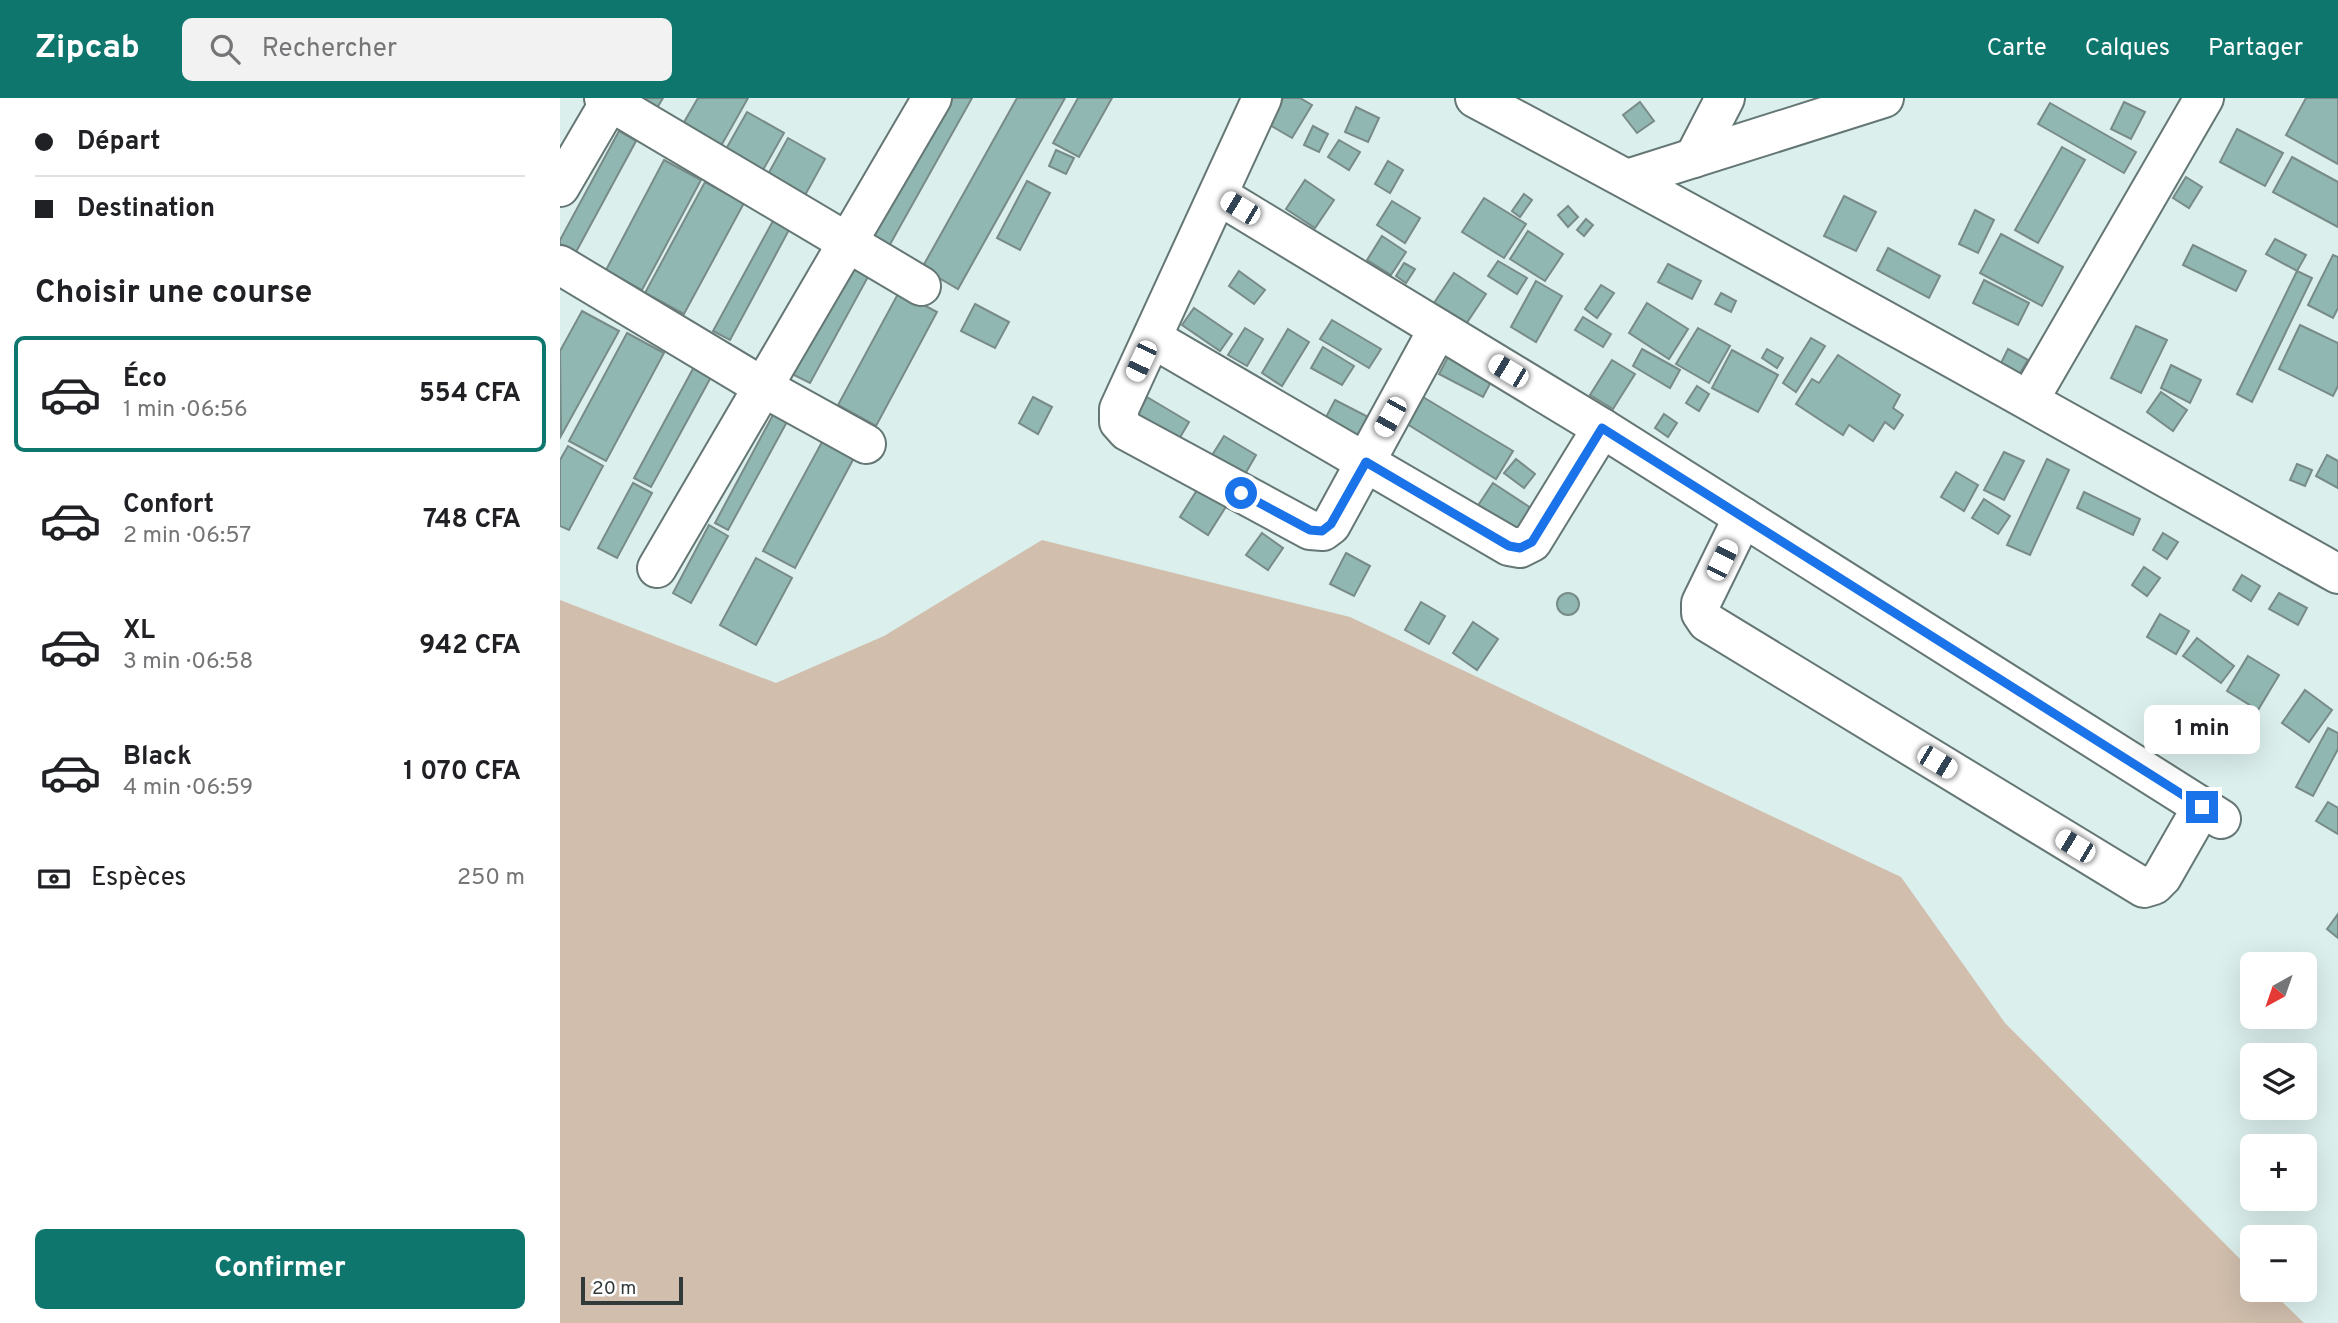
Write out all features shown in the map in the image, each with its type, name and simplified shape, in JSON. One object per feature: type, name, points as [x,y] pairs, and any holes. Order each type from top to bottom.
[{"type":"street","points":[[657,568],[932,98]]},
{"type":"street","points":[[1262,98],[1119,409],[1119,422],[1127,431],[1310,530],[1322,531],[1331,524],[1438,329]]},
{"type":"street","points":[[1475,98],[2029,400],[2338,574]]},
{"type":"street","points":[[1694,158],[1725,98]]},
{"type":"street","points":[[1627,179],[1884,98]]},
{"type":"street","points":[[2029,400],[2204,98]]},
{"type":"street","points":[[560,187],[609,99],[846,244],[920,286]]},
{"type":"street","points":[[1218,195],[1602,428],[1743,517],[2211,813],[2162,877],[2154,885],[2144,888],[1707,622],[1701,603],[1743,517]]},
{"type":"street","points":[[560,265],[763,387],[866,444]]},
{"type":"street","points":[[1152,338],[1509,546],[1520,548],[1532,542],[1602,428]]},
{"type":"shaded area","points":[[1042,540],[1350,617],[1901,877],[2005,1023],[2240,1259],[2240,1302],[2282,1302],[2304,1323],[560,1323],[560,600],[776,683],[884,636]]},
{"type":"building","points":[[663,98],[657,108],[641,100]]},
{"type":"building","points":[[698,98],[748,98],[721,146],[683,124]]},
{"type":"building","points":[[944,98],[972,98],[888,248],[866,236]]},
{"type":"building","points":[[1017,98],[1065,98],[958,289],[922,268]]},
{"type":"building","points":[[1078,98],[1112,98],[1079,157],[1053,143]]},
{"type":"building","points":[[1283,98],[1300,98],[1312,105],[1292,138],[1268,124]]},
{"type":"building","points":[[2306,98],[2338,98],[2338,164],[2286,135]]},
{"type":"building","points":[[1640,102],[1654,121],[1637,133],[1623,115]]},
{"type":"building","points":[[2124,102],[2145,112],[2131,139],[2111,129]]},
{"type":"building","points":[[2050,103],[2136,152],[2124,173],[2038,124]]},
{"type":"building","points":[[1356,107],[1379,118],[1368,142],[1345,132]]},
{"type":"building","points":[[747,112],[784,133],[763,170],[726,149]]},
{"type":"building","points":[[1313,126],[1328,134],[1319,152],[1304,145]]},
{"type":"building","points":[[2237,129],[2283,153],[2265,186],[2220,162]]},
{"type":"building","points":[[619,131],[636,141],[576,252],[560,244],[560,240]]},
{"type":"building","points":[[788,138],[825,159],[804,197],[767,176]]},
{"type":"building","points":[[1339,140],[1360,152],[1349,170],[1328,157]]},
{"type":"building","points":[[2062,147],[2085,160],[2038,243],[2015,230]]},
{"type":"building","points":[[1056,150],[1074,158],[1066,174],[1049,166]]},
{"type":"building","points":[[2292,157],[2338,182],[2338,227],[2273,192]]},
{"type":"building","points":[[664,160],[701,180],[642,290],[606,270]]},
{"type":"building","points":[[1388,161],[1403,170],[1390,193],[1375,184]]},
{"type":"building","points":[[2186,177],[2202,187],[2189,208],[2173,198]]},
{"type":"building","points":[[1305,180],[1334,200],[1315,228],[1286,209]]},
{"type":"building","points":[[1027,181],[1050,193],[1020,250],[997,238]]},
{"type":"building","points":[[705,182],[744,203],[684,314],[645,293]]},
{"type":"building","points":[[1524,194],[1532,200],[1520,217],[1512,211]]},
{"type":"building","points":[[1844,196],[1876,212],[1856,251],[1824,236]]},
{"type":"building","points":[[1484,198],[1526,224],[1504,258],[1462,232]]},
{"type":"building","points":[[1392,201],[1420,218],[1405,243],[1377,225]]},
{"type":"building","points":[[1568,206],[1578,217],[1568,227],[1558,215]]},
{"type":"building","points":[[1975,210],[1994,220],[1978,253],[1959,244]]},
{"type":"building","points":[[774,219],[790,228],[730,340],[713,331]]},
{"type":"building","points":[[1586,219],[1593,225],[1584,236],[1577,230]]},
{"type":"building","points":[[1528,231],[1563,254],[1545,281],[1510,259]]},
{"type":"building","points":[[2001,234],[2063,267],[2042,306],[1980,273]]},
{"type":"building","points":[[1382,236],[1406,252],[1391,275],[1367,260]]},
{"type":"building","points":[[2275,239],[2306,255],[2297,271],[2266,254]]},
{"type":"building","points":[[2193,245],[2246,271],[2236,291],[2183,265]]},
{"type":"building","points":[[1888,248],[1940,276],[1929,298],[1877,270]]},
{"type":"building","points":[[2333,255],[2338,257],[2338,308],[2333,318],[2308,305]]},
{"type":"building","points":[[1498,261],[1527,278],[1517,294],[1488,276]]},
{"type":"building","points":[[1404,263],[1415,269],[1406,283],[1396,276]]},
{"type":"building","points":[[1668,264],[1701,281],[1692,299],[1658,282]]},
{"type":"building","points":[[851,265],[869,275],[810,383],[792,374]]},
{"type":"building","points":[[1239,271],[1265,290],[1254,304],[1229,286]]},
{"type":"building","points":[[2297,271],[2312,278],[2252,402],[2237,394]]},
{"type":"building","points":[[1454,273],[1486,294],[1462,330],[1430,309]]},
{"type":"building","points":[[1984,280],[2029,303],[2018,325],[1973,303]]},
{"type":"building","points":[[1536,281],[1562,296],[1536,342],[1511,327]]},
{"type":"building","points":[[1601,285],[1614,293],[1597,318],[1585,309]]},
{"type":"building","points":[[899,292],[937,312],[876,426],[838,405]]},
{"type":"building","points":[[1721,293],[1736,301],[1731,312],[1715,304]]},
{"type":"building","points":[[1647,303],[1688,329],[1669,359],[1629,333]]},
{"type":"building","points":[[975,304],[1009,322],[995,348],[961,331]]},
{"type":"building","points":[[1194,308],[1232,334],[1220,351],[1182,325]]},
{"type":"building","points":[[582,311],[619,331],[561,436],[560,351]]},
{"type":"building","points":[[1583,317],[1611,334],[1603,347],[1575,330]]},
{"type":"building","points":[[1332,320],[1381,349],[1369,368],[1320,339]]},
{"type":"building","points":[[2300,325],[2338,343],[2338,386],[2333,396],[2279,369]]},
{"type":"building","points":[[2136,326],[2167,340],[2141,393],[2111,378]]},
{"type":"building","points":[[1245,328],[1263,339],[1247,366],[1228,355]]},
{"type":"building","points":[[1698,328],[1730,346],[1709,383],[1676,364]]},
{"type":"building","points":[[1288,329],[1309,342],[1282,386],[1262,373]]},
{"type":"building","points":[[627,333],[664,353],[606,461],[569,441]]},
{"type":"building","points":[[1811,338],[1825,346],[1796,392],[1783,383]]},
{"type":"building","points":[[1323,347],[1354,366],[1342,385],[1311,368]]},
{"type":"building","points":[[1642,349],[1680,370],[1670,388],[1633,366]]},
{"type":"building","points":[[1767,349],[1783,358],[1777,368],[1762,358]]},
{"type":"building","points":[[2008,349],[2028,360],[2019,375],[2000,365]]},
{"type":"building","points":[[1732,350],[1778,375],[1758,412],[1712,388]]},
{"type":"building","points":[[1838,355],[1900,395],[1893,408],[1903,415],[1894,429],[1885,422],[1873,441],[1849,425],[1843,435],[1796,404],[1812,379],[1819,383]]},
{"type":"building","points":[[1448,357],[1492,380],[1483,397],[1439,374]]},
{"type":"building","points":[[1612,360],[1635,374],[1613,409],[1590,395]]},
{"type":"building","points":[[2171,365],[2201,380],[2190,403],[2161,388]]},
{"type":"building","points":[[694,367],[711,377],[651,487],[634,478]]},
{"type":"building","points":[[1697,386],[1709,394],[1699,411],[1686,403]]},
{"type":"building","points":[[2161,392],[2187,410],[2173,431],[2147,412]]},
{"type":"building","points":[[1033,397],[1052,407],[1038,434],[1019,423]]},
{"type":"building","points":[[1147,397],[1189,422],[1178,441],[1136,417]]},
{"type":"building","points":[[1423,397],[1513,451],[1496,479],[1407,424]]},
{"type":"building","points":[[1335,400],[1374,420],[1364,439],[1325,419]]},
{"type":"building","points":[[774,413],[788,420],[728,530],[715,523]]},
{"type":"building","points":[[1664,414],[1677,423],[1668,437],[1655,428]]},
{"type":"building","points":[[1224,436],[1256,455],[1244,476],[1211,457]]},
{"type":"building","points":[[822,442],[854,458],[795,568],[763,551]]},
{"type":"building","points":[[568,446],[603,466],[569,530],[560,526],[560,460]]},
{"type":"building","points":[[2004,452],[2024,461],[2004,500],[1984,490]]},
{"type":"building","points":[[2327,455],[2338,461],[2338,488],[2316,476]]},
{"type":"building","points":[[1516,459],[1535,474],[1524,488],[1504,473]]},
{"type":"building","points":[[2047,459],[2069,470],[2030,555],[2007,545]]},
{"type":"building","points":[[2297,464],[2312,470],[2305,486],[2290,480]]},
{"type":"building","points":[[1956,472],[1978,485],[1964,511],[1941,497]]},
{"type":"building","points":[[633,483],[652,493],[617,558],[598,548]]},
{"type":"building","points":[[1493,483],[1531,508],[1516,532],[1477,507]]},
{"type":"building","points":[[1199,487],[1227,505],[1208,535],[1180,517]]},
{"type":"building","points":[[2084,492],[2140,519],[2133,535],[2077,508]]},
{"type":"building","points":[[1984,499],[2010,516],[1998,534],[1972,518]]},
{"type":"building","points":[[709,525],[728,536],[691,603],[673,593]]},
{"type":"building","points":[[1262,533],[1283,548],[1268,570],[1246,555]]},
{"type":"building","points":[[2163,533],[2178,542],[2167,559],[2153,550]]},
{"type":"building","points":[[1346,553],[1370,566],[1354,596],[1330,584]]},
{"type":"building","points":[[756,558],[792,578],[756,645],[720,625]]},
{"type":"building","points":[[2144,567],[2160,578],[2147,596],[2132,585]]},
{"type":"building","points":[[2242,575],[2260,586],[2251,601],[2233,590]]},
{"type":"building","points":[[1568,593],[1576,596],[1579,604],[1576,612],[1568,615],[1560,612],[1557,604],[1560,596]]},
{"type":"building","points":[[2279,593],[2307,608],[2298,625],[2269,609]]},
{"type":"building","points":[[1421,602],[1445,616],[1429,644],[1405,630]]},
{"type":"building","points":[[2160,614],[2189,631],[2176,654],[2147,637]]},
{"type":"building","points":[[1473,622],[1498,639],[1477,670],[1453,653]]},
{"type":"building","points":[[2197,638],[2234,666],[2221,683],[2183,656]]},
{"type":"building","points":[[2248,656],[2279,675],[2258,710],[2227,691]]},
{"type":"building","points":[[2305,690],[2332,710],[2309,742],[2282,723]]},
{"type":"building","points":[[2328,728],[2338,733],[2338,749],[2313,796],[2296,787]]},
{"type":"building","points":[[2328,802],[2338,808],[2338,834],[2316,821]]},
{"type":"building","points":[[2338,914],[2338,938],[2327,929]]},
{"type":"route","points":[[1241,493],[1310,530],[1322,531],[1331,524],[1366,462],[1509,546],[1520,548],[1532,542],[1602,428],[2202,807]]}]
